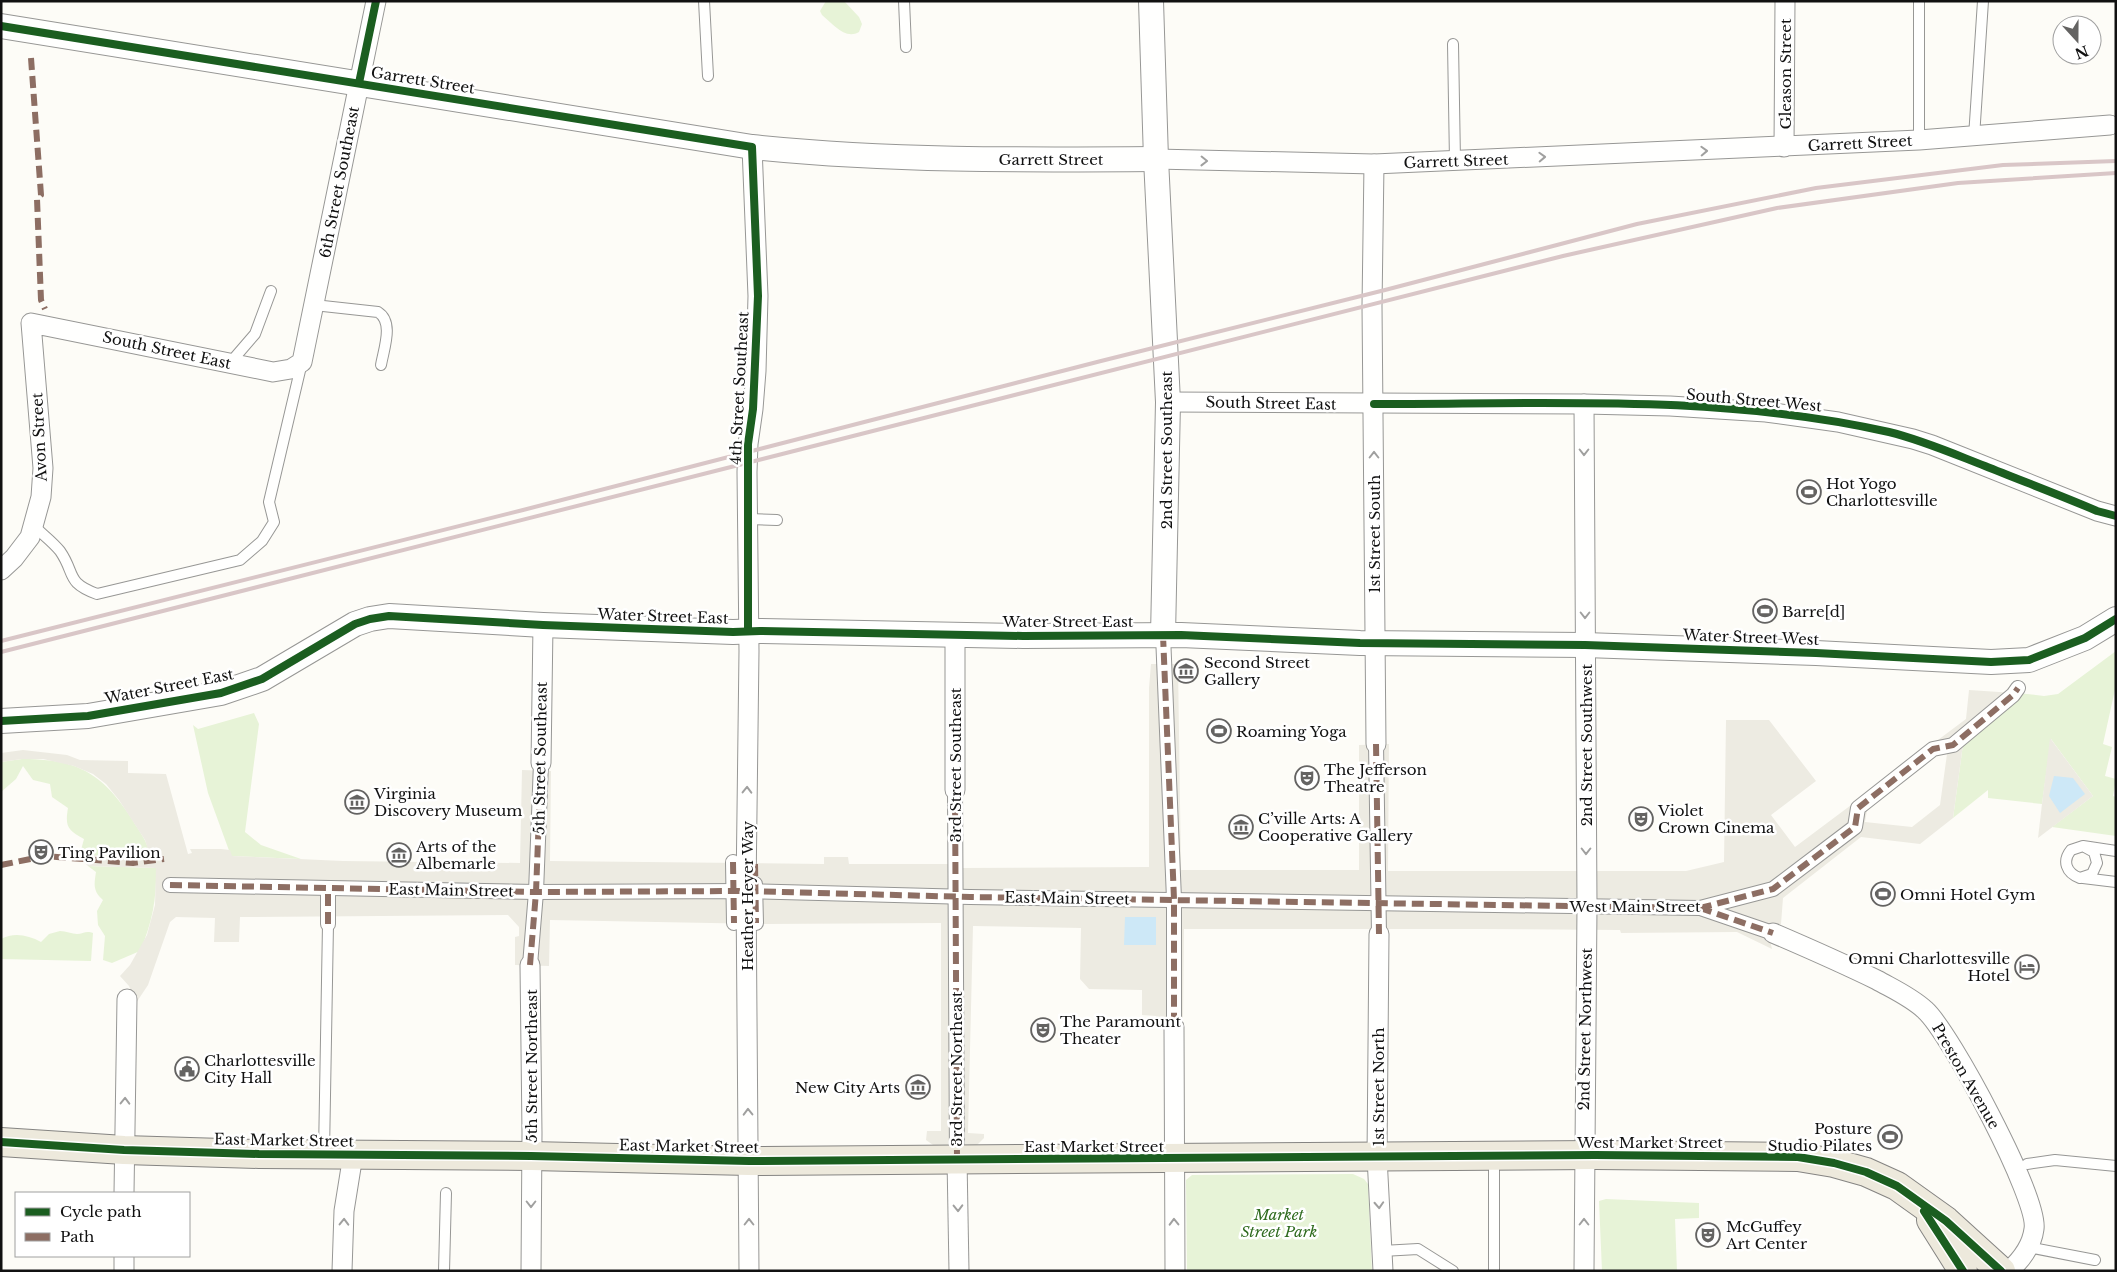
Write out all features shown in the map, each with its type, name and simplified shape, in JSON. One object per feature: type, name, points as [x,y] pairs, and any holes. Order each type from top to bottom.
[{"type":"main road","name":"East Market Street","points":[[1,1142],[124,1150],[749,1161],[1377,1157]]},
{"type":"main road","name":"West Market Street","points":[[1377,1157],[1584,1155],[1798,1157],[1834,1163],[1866,1172],[1896,1186],[1915,1198],[1946,1222],[2001,1271]]},
{"type":"main road","name":"West Market Street","points":[[1915,1198],[1963,1271]]},
{"type":"street","name":"6th Street Southeast","points":[[302,362],[376,1]]},
{"type":"street","name":"2nd Street Southeast","points":[[1151,1],[1156,160],[1168,402],[1163,635],[1174,899],[1174,1027]]},
{"type":"street","name":"Gleason Street","points":[[1784,147],[1785,1]]},
{"type":"street","name":"Garrett Street","points":[[1,26],[752,147],[843,155],[1030,160],[1374,164],[1919,140],[2110,125]]},
{"type":"street","name":"4th Street Southeast","points":[[748,631],[748,444],[754,402],[758,296],[752,147]]},
{"type":"street","name":"1st Street South","points":[[1374,164],[1372,306],[1374,644],[1379,903]]},
{"type":"street","name":"South Street East","points":[[31,323],[280,372],[291,369],[302,362]]},
{"type":"street","name":"Avon Street","points":[[1,570],[14,558],[30,537],[41,497],[43,468],[31,323]]},
{"type":"street","name":"South Street East","points":[[1168,402],[1374,404]]},
{"type":"street","name":"South Street West","points":[[1374,404],[1670,406],[1762,412],[1838,422],[1891,433],[1932,445],[2097,511],[2116,516]]},
{"type":"street","name":"2nd Street Southwest","points":[[1584,404],[1587,906]]},
{"type":"street","name":"Water Street East","points":[[1,721],[88,716],[221,693],[262,679],[355,624],[389,616],[543,625],[733,632],[954,633],[1023,636],[1163,635],[1374,644]]},
{"type":"street","name":"Water Street West","points":[[1374,644],[1585,645],[2011,662],[2029,660],[2085,638],[2111,624],[2116,619]]},
{"type":"street","name":"5th Street Southeast","points":[[536,892],[541,763],[543,625]]},
{"type":"street","name":"Heather Heyer Way","points":[[748,631],[745,892],[749,1271]]},
{"type":"street","name":"3rd Street Southeast","points":[[954,633],[956,897]]},
{"type":"street","name":"West Main Street","points":[[1379,903],[1700,908],[1773,889],[1855,826],[1858,808],[1933,748],[1953,745],[2013,695],[2018,688]]},
{"type":"street","points":[[733,862],[756,924]]},
{"type":"street","points":[[734,923],[756,864]]},
{"type":"street","name":"East Main Street","points":[[170,884],[536,892],[745,892],[1379,903]]},
{"type":"street","points":[[328,888],[328,924]]},
{"type":"street","name":"5th Street Northeast","points":[[531,1271],[530,965],[536,892]]},
{"type":"street","name":"3rd Street Northeast","points":[[956,897],[959,1271]]},
{"type":"street","name":"1st Street North","points":[[1379,903],[1377,1157],[1383,1271]]},
{"type":"street","name":"2nd Street Northwest","points":[[1584,1271],[1587,906]]},
{"type":"street","points":[[1700,908],[1773,933]]},
{"type":"street","name":"Preston Avenue","points":[[1773,933],[1828,956],[1908,996],[1926,1010],[1940,1026],[1986,1107],[2031,1204],[2035,1228],[2028,1247],[2019,1262],[2009,1271]]},
{"type":"street","points":[[124,1192],[127,999]]},
{"type":"street","points":[[1174,1027],[1175,1271]]},
{"type":"street","points":[[342,1271],[344,1211],[353,1155]]},
{"type":"street","points":[[124,1257],[124,1271]]},
{"type":"lane","points":[[704,1],[708,76]]},
{"type":"lane","points":[[904,1],[906,47]]},
{"type":"lane","points":[[1919,1],[1919,140]]},
{"type":"lane","points":[[1974,136],[1983,1]]},
{"type":"lane","points":[[1453,44],[1455,161]]},
{"type":"lane","points":[[230,363],[255,334],[271,291]]},
{"type":"lane","points":[[314,305],[378,312],[384,316],[388,325],[381,365]]},
{"type":"lane","points":[[34,526],[60,551],[70,574],[81,588],[97,594],[240,560],[262,541],[274,522],[269,502],[302,362]]},
{"type":"lane","points":[[748,520],[777,520]]},
{"type":"lane","points":[[2116,851],[2083,846],[2071,850],[2066,860],[2069,872],[2080,878],[2116,882]]},
{"type":"lane","points":[[2080,878],[2092,874],[2097,864],[2097,857],[2094,852],[2083,846]]},
{"type":"lane","points":[[324,1154],[328,924]]},
{"type":"lane","points":[[1494,1156],[1494,1271]]},
{"type":"lane","points":[[2027,1164],[2055,1160],[2116,1166]]},
{"type":"lane","points":[[444,1271],[446,1193]]},
{"type":"lane","points":[[2028,1247],[2095,1260]]},
{"type":"lane","points":[[1382,1251],[1418,1249],[1452,1271]]},
{"type":"green space","points":[[826,1],[844,1],[859,17],[862,24],[859,32],[854,34],[844,33],[822,15],[820,11]]},
{"type":"green space","points":[[2116,651],[2116,685],[2103,744],[2112,747],[2105,776],[2116,779],[2113,796],[2116,797],[2116,836],[2052,827],[2093,796],[2051,739],[2042,804],[1988,798],[1988,790],[1953,818],[1964,737],[2018,693],[2044,696],[2058,694]]},
{"type":"green space","points":[[254,713],[259,724],[245,832],[261,845],[301,859],[231,856],[208,793],[193,725],[198,729]]},
{"type":"green space","points":[[22,759],[59,762],[74,766],[99,780],[121,803],[132,819],[145,840],[149,854],[137,857],[82,855],[81,850],[84,839],[68,827],[68,808],[52,797],[50,784],[33,780],[23,766],[16,779],[1,792],[1,762]]},
{"type":"green space","points":[[88,866],[156,868],[156,890],[153,911],[140,951],[112,963],[103,960],[105,936],[98,925],[97,911],[103,900],[97,894],[95,888],[96,872]]},
{"type":"green space","points":[[60,931],[77,934],[93,933],[91,961],[1,959],[1,939],[21,935],[41,942],[49,934]]},
{"type":"green space","name":"Market Street Park","points":[[1353,1174],[1364,1179],[1368,1184],[1372,1271],[1187,1271],[1186,1180],[1192,1175]]},
{"type":"green space","points":[[1606,1199],[1699,1203],[1699,1218],[1675,1219],[1677,1271],[1602,1271],[1599,1201]]},
{"type":"shaded area","points":[[1151,664],[1178,664],[1181,870],[1359,870],[1359,745],[1389,744],[1388,871],[1686,871],[1724,862],[1726,720],[1769,720],[1816,781],[1771,815],[1795,847],[1966,719],[1969,690],[2014,693],[1964,737],[1953,818],[1920,844],[1861,837],[1783,898],[1781,924],[1769,936],[1772,949],[1737,932],[1621,933],[1620,930],[1184,929],[1183,1019],[1181,1027],[1156,1027],[1156,1016],[1142,1015],[1142,990],[1089,989],[1080,979],[1081,928],[973,926],[968,1133],[984,1134],[984,1138],[976,1146],[936,1147],[926,1140],[927,1131],[941,1131],[941,923],[765,924],[550,920],[549,966],[515,965],[515,937],[519,936],[519,927],[508,915],[240,917],[239,942],[214,942],[215,918],[176,917],[170,922],[148,985],[136,1003],[129,986],[120,976],[130,965],[147,935],[155,905],[156,868],[88,866],[84,862],[82,855],[137,857],[149,853],[145,840],[119,800],[106,784],[93,774],[74,766],[43,759],[1,762],[1,753],[23,750],[67,755],[80,760],[128,761],[128,773],[166,774],[188,854],[192,853],[190,849],[221,849],[230,850],[232,856],[343,861],[520,863],[522,770],[551,771],[550,861],[824,864],[824,857],[848,857],[849,864],[950,864],[961,868],[1149,867],[1149,688]],"holes":[[[1947,754],[1940,805],[1912,827],[1865,822],[1868,805],[1931,755]]]},
{"type":"shaded area","points":[[2050,738],[2093,796],[2038,838],[2042,804]]},
{"type":"water","points":[[2054,776],[2073,778],[2085,794],[2060,813],[2049,796]]},
{"type":"water","points":[[1125,917],[1156,917],[1156,945],[1124,945]]},
{"type":"railway","points":[[1,641],[523,510],[1637,224],[1816,188],[2003,165],[2116,161]]},
{"type":"railway","points":[[1,652],[1563,256],[1777,208],[1958,183],[2116,173]]},
{"type":"marked path","points":[[31,58],[41,195],[37,199],[41,300],[45,309]]},
{"type":"marked path","points":[[1163,635],[1174,899],[1174,1027]]},
{"type":"marked path","points":[[170,885],[536,892],[746,891],[970,897],[1700,908],[1773,889],[1855,827],[1858,808],[1933,749],[1953,745],[2013,695],[2018,688]]},
{"type":"marked path","points":[[1376,744],[1379,934]]},
{"type":"marked path","points":[[530,965],[536,892],[541,763]]},
{"type":"marked path","points":[[955,790],[957,1159]]},
{"type":"marked path","points":[[1,865],[45,856],[133,863],[164,859]]},
{"type":"marked path","points":[[733,862],[734,923]]},
{"type":"marked path","points":[[755,864],[756,923]]},
{"type":"marked path","points":[[328,888],[328,924]]},
{"type":"marked path","points":[[1700,908],[1773,933]]},
{"type":"cycle path","points":[[359,83],[376,1]]},
{"type":"cycle path","points":[[1,26],[752,147],[758,296],[753,409],[748,444],[748,631]]},
{"type":"cycle path","points":[[1374,404],[1568,403],[1697,406],[1826,420],[1889,432],[1914,439],[2097,511],[2116,516]]},
{"type":"cycle path","points":[[1,721],[88,716],[221,693],[262,679],[355,624],[389,616],[543,625],[733,632],[1023,636],[1181,635],[1360,643],[1585,645],[1816,653],[1991,662],[2029,660],[2085,638],[2116,619]]},
{"type":"cycle path","points":[[1,1142],[124,1150],[259,1154],[531,1156],[749,1161],[1595,1155],[1798,1157],[1834,1163],[1866,1172],[1897,1186],[1946,1221],[2001,1271]]},
{"type":"cycle path","points":[[1924,1211],[1963,1271]]},
{"type":"place","name":"Hot Yogo Charlottesville","points":[[1809,492]]},
{"type":"place","name":"Barre[d]","points":[[1765,611]]},
{"type":"place","name":"Second Street Gallery","points":[[1186,671]]},
{"type":"place","name":"Roaming Yoga","points":[[1219,731]]},
{"type":"place","name":"The Jefferson Theatre","points":[[1307,778]]},
{"type":"place","name":"Virginia Discovery Museum","points":[[357,802]]},
{"type":"place","name":"Violet Crown Cinema","points":[[1641,819]]},
{"type":"place","name":"C’ville Arts: A Cooperative Gallery","points":[[1241,827]]},
{"type":"place","name":"Ting Pavilion","points":[[41,852]]},
{"type":"place","name":"Arts of the Albemarle","points":[[399,855]]},
{"type":"place","name":"Omni Hotel Gym","points":[[1883,894]]},
{"type":"place","name":"Omni Charlottesville Hotel","points":[[2027,967]]},
{"type":"place","name":"The Paramount Theater","points":[[1043,1030]]},
{"type":"place","name":"Charlottesville City Hall","points":[[187,1069]]},
{"type":"place","name":"New City Arts","points":[[918,1087]]},
{"type":"place","name":"Posture Studio Pilates","points":[[1890,1137]]},
{"type":"place","name":"McGuffey Art Center","points":[[1708,1235]]}]
